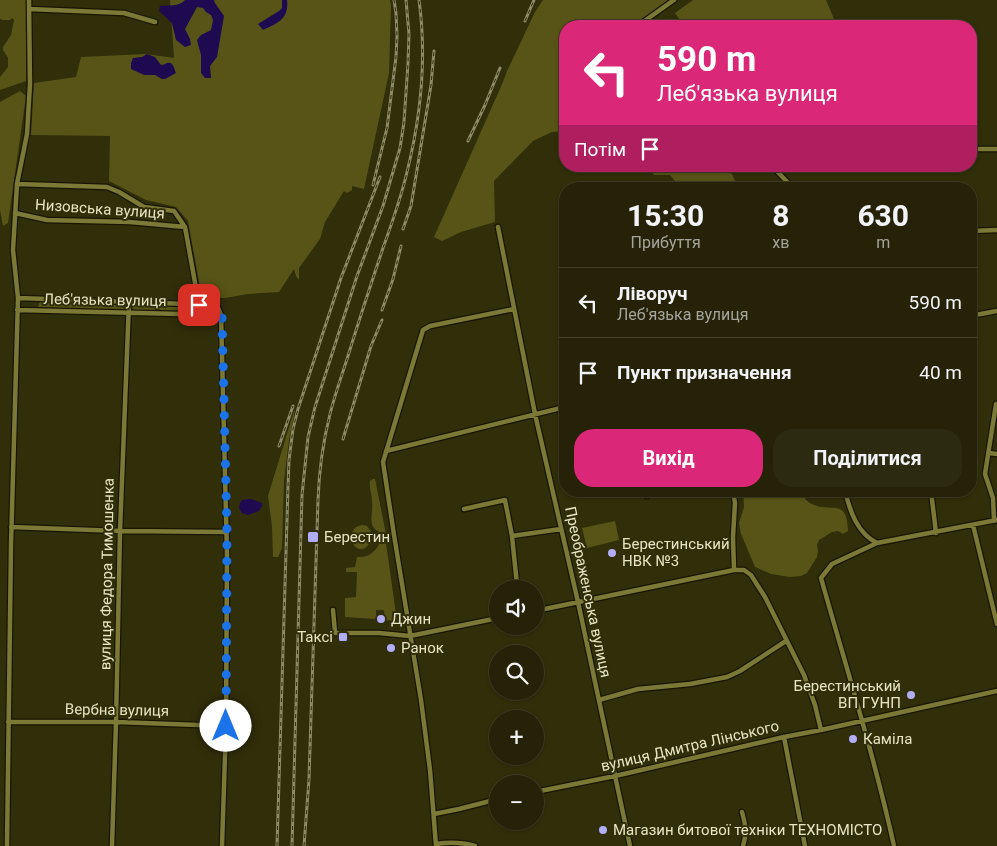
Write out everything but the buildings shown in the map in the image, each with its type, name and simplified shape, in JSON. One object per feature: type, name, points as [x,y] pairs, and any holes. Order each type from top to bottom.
[{"type":"street","points":[[6,846],[11,527],[18,298],[13,250],[17,184],[27,134],[30,84],[29,0]]},
{"type":"street","points":[[646,20],[674,0]]},
{"type":"street","points":[[29,9],[124,13],[154,22]]},
{"type":"street","points":[[977,149],[997,149]]},
{"type":"street","points":[[778,172],[787,182]]},
{"type":"street","points":[[17,184],[107,187],[144,207],[174,211],[185,227],[199,305]]},
{"type":"street","name":"Низовська вулиця","points":[[15,213],[47,220],[130,222],[185,227]]},
{"type":"street","name":"Преображенська вулиця","points":[[498,226],[536,414],[630,846]]},
{"type":"street","points":[[977,231],[997,230]]},
{"type":"street","name":"Леб'язька вулиця","points":[[17,310],[222,315],[217,305],[18,298]]},
{"type":"street","name":"вулиця Федора Тимошенка","points":[[112,846],[120,530],[129,302]]},
{"type":"street","points":[[475,846],[456,842],[436,845],[430,770],[421,700],[383,462],[422,330],[430,326],[514,309]]},
{"type":"street","points":[[977,315],[997,311]]},
{"type":"street","points":[[222,315],[227,532],[226,726],[222,846]]},
{"type":"street","points":[[894,846],[862,721],[821,578],[832,564],[877,543],[996,521],[993,498],[985,474],[996,404]]},
{"type":"street","points":[[386,451],[559,408]]},
{"type":"street","points":[[989,453],[997,454]]},
{"type":"street","points":[[734,497],[734,570]]},
{"type":"street","points":[[847,497],[850,510],[863,533],[877,543]]},
{"type":"street","points":[[932,497],[936,532]]},
{"type":"street","points":[[464,509],[505,500],[512,536],[516,580]]},
{"type":"street","points":[[973,525],[997,624]]},
{"type":"street","points":[[11,527],[227,532]]},
{"type":"street","points":[[512,536],[561,529]]},
{"type":"street","points":[[544,609],[734,570],[744,570],[751,575],[765,597],[804,675],[815,705],[821,730]]},
{"type":"street","points":[[333,610],[335,632],[410,636],[489,620]]},
{"type":"street","points":[[599,700],[638,689],[690,684],[727,677],[740,671],[786,641]]},
{"type":"street","name":"вулиця Дмитра Лінського","points":[[544,790],[997,690]]},
{"type":"street","name":"Вербна вулиця","points":[[8,722],[116,722],[226,726]]},
{"type":"street","points":[[784,737],[806,846]]},
{"type":"street","points":[[434,814],[489,801]]},
{"type":"street","points":[[742,812],[746,829],[743,846]]},
{"type":"shaded area","points":[[0,0],[26,0],[26,81],[0,90],[0,77],[8,67],[8,58],[3,47],[11,35],[14,20],[12,18],[10,20],[0,19]]},
{"type":"shaded area","points":[[170,0],[390,0],[389,73],[364,189],[352,186],[352,190],[347,193],[344,191],[325,222],[320,239],[299,268],[299,280],[294,269],[279,292],[225,298],[202,298],[188,221],[176,207],[146,200],[109,181],[110,136],[31,135],[34,83],[76,77],[81,57],[146,54],[174,58]]},
{"type":"shaded area","points":[[185,0],[214,0],[224,16],[217,57],[210,66],[211,78],[205,78],[201,73],[201,55],[197,40],[201,35],[211,30],[213,20],[211,15],[203,8],[197,7],[185,29],[191,45],[185,47],[176,40],[172,23],[159,11],[160,6],[177,5]]},
{"type":"shaded area","points":[[282,0],[287,0],[284,16],[278,22],[263,30],[258,24],[282,8]]},
{"type":"shaded area","points":[[543,0],[674,0],[646,20],[559,20],[559,131],[552,132],[533,141],[494,181],[495,222],[461,232],[442,241],[434,237],[535,12]]},
{"type":"shaded area","points":[[693,0],[826,0],[834,20],[680,20],[675,13]]},
{"type":"shaded area","points":[[147,54],[155,57],[161,65],[171,63],[176,73],[162,79],[155,75],[144,75],[131,69],[133,58],[142,57]]},
{"type":"shaded area","points":[[20,91],[26,96],[8,223],[3,226],[0,210],[0,102]]},
{"type":"shaded area","points":[[652,172],[728,172],[732,174],[736,182],[675,182],[670,175],[654,175]]},
{"type":"shaded area","points":[[40,301],[123,304],[124,310],[38,307]]},
{"type":"shaded area","points":[[131,305],[194,307],[195,310],[194,313],[131,311]]},
{"type":"shaded area","points":[[294,411],[284,481],[282,548],[278,557],[273,557],[272,526],[268,496]]},
{"type":"shaded area","points":[[375,479],[386,534],[379,532],[372,525],[370,481]]},
{"type":"shaded area","points":[[743,497],[804,497],[810,503],[817,506],[841,509],[847,520],[848,531],[843,534],[838,531],[832,532],[819,540],[817,557],[807,573],[801,576],[790,577],[771,574],[755,567],[741,534],[739,523],[744,507]]},
{"type":"shaded area","points":[[251,499],[262,503],[259,511],[248,515],[242,513],[239,508],[240,503],[242,500]]},
{"type":"shaded area","points":[[615,521],[619,540],[587,548],[582,528]]},
{"type":"shaded area","points":[[362,525],[367,526],[371,532],[371,537],[367,547],[358,549],[353,544],[352,536],[354,529]]},
{"type":"shaded area","points":[[380,542],[386,543],[397,621],[385,620],[384,610],[376,610],[376,619],[345,617],[345,598],[356,597],[357,572],[346,572],[346,568],[355,567],[357,557],[371,554]]},
{"type":"railway","points":[[373,185],[387,128],[396,57],[397,36],[394,0]]},
{"type":"railway","points":[[292,846],[302,495],[308,437],[315,407],[357,276],[383,206],[400,148],[404,122],[408,63],[409,34],[406,0]]},
{"type":"railway","points":[[304,846],[309,779],[319,478],[334,399],[405,182],[412,151],[421,87],[422,43],[419,0]]},
{"type":"railway","points":[[525,21],[534,0]]},
{"type":"railway","points":[[403,229],[411,206],[431,85],[434,51]]},
{"type":"railway","points":[[468,141],[500,68]]},
{"type":"railway","points":[[277,846],[289,460],[293,429],[341,278],[380,177]]},
{"type":"railway","points":[[382,310],[393,279],[401,246]]},
{"type":"railway","points":[[343,439],[371,346],[382,320]]},
{"type":"railway","points":[[279,446],[293,406]]},
{"type":"place","name":"Берестин","points":[[313,537]]},
{"type":"place","name":"Берестинський НВК №3","points":[[612,553]]},
{"type":"place","name":"Джин","points":[[381,619]]},
{"type":"place","name":"Таксі","points":[[343,637]]},
{"type":"place","name":"Ранок","points":[[391,648]]},
{"type":"place","name":"Берестинський ВП ГУНП","points":[[911,695]]},
{"type":"place","name":"Каміла","points":[[853,739]]},
{"type":"place","name":"Магазин битової техніки ТЕХНОМІСТО","points":[[603,830]]},
{"type":"route","points":[[199,305],[217,305],[222,315],[227,532],[226,726]]}]
